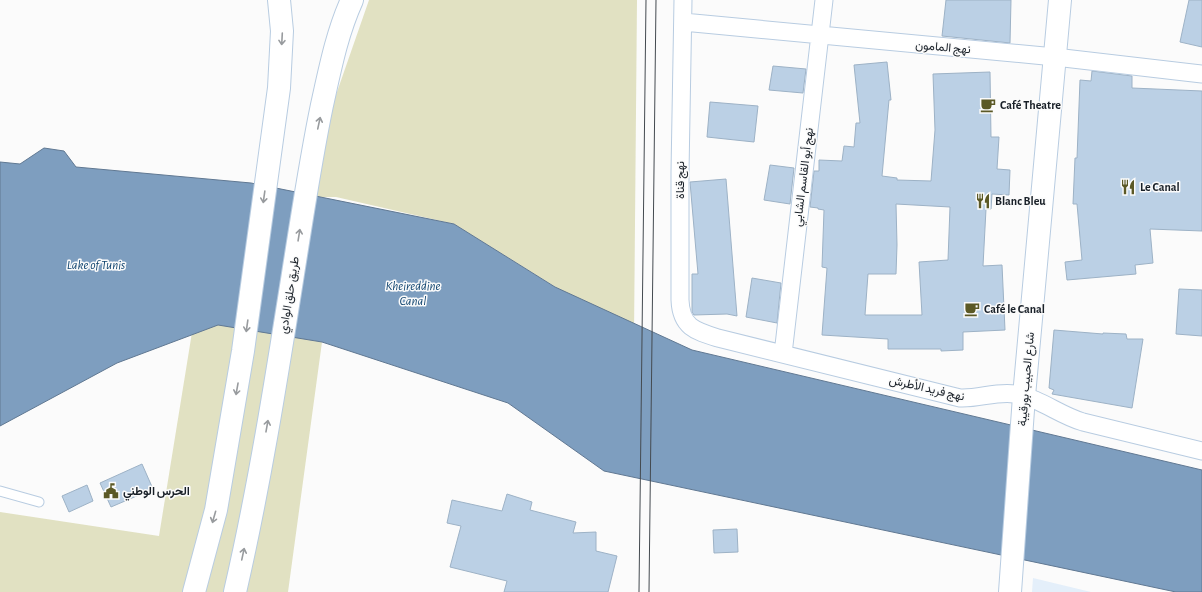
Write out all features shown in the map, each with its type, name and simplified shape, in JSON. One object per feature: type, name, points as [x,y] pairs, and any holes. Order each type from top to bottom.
[{"type":"main road","points":[[194,592],[216,510],[243,351],[279,88],[282,31],[279,0]]},
{"type":"main road","name":"طريق حلق الوادي","points":[[235,592],[245,549],[279,357],[311,161],[336,44],[344,18],[352,0]]},
{"type":"main road","name":"شارع الحبيب بورقيبة","points":[[1011,582],[1023,400],[1060,0]]},
{"type":"street","name":"نهج قناة","points":[[684,0],[680,172],[680,311],[686,322],[694,329],[718,338]]},
{"type":"street","name":"نهج أبو القاسم الشابي","points":[[783,354],[824,0]]},
{"type":"street","name":"نهج المامون","points":[[683,22],[1055,58],[1202,74]]},
{"type":"street","name":"نهج فريد الأطرش","points":[[718,338],[960,398],[970,398],[998,393],[1023,400],[1044,403],[1068,417],[1083,422],[1202,451]]},
{"type":"lane","points":[[0,491],[39,502]]},
{"type":"shaded area","points":[[1033,578],[1091,592],[1032,592]]},
{"type":"green space","points":[[369,0],[637,0],[634,336],[454,224],[336,197],[315,197],[330,112]]},
{"type":"green space","points":[[194,320],[322,342],[288,592],[0,592],[0,512],[159,536]]},
{"type":"water","name":"Kheireddine Canal","points":[[44,148],[64,151],[76,167],[251,183],[454,224],[555,287],[692,350],[1202,470],[1202,592],[1176,592],[604,471],[508,403],[322,342],[218,325],[117,363],[0,426],[0,162],[20,164]]},
{"type":"building","points":[[946,0],[1011,0],[1010,43],[942,36]]},
{"type":"building","points":[[1189,0],[1202,0],[1202,47],[1180,42]]},
{"type":"building","points":[[887,62],[891,100],[889,100],[882,176],[897,178],[897,180],[931,181],[935,130],[933,74],[990,72],[991,137],[999,137],[997,169],[1010,170],[1009,195],[992,194],[991,209],[986,209],[983,266],[1002,265],[1005,330],[963,332],[963,350],[941,351],[941,349],[888,349],[888,339],[822,335],[827,268],[822,267],[824,210],[810,207],[814,171],[819,171],[819,160],[842,161],[844,146],[854,147],[856,123],[860,123],[854,65]],"holes":[[[896,204],[950,207],[948,260],[919,262],[922,315],[865,315],[868,274],[896,274]]]},
{"type":"building","points":[[773,66],[806,69],[803,93],[769,90]]},
{"type":"building","points":[[1092,71],[1132,76],[1132,88],[1202,91],[1202,231],[1150,229],[1153,263],[1135,265],[1136,274],[1067,280],[1065,262],[1082,260],[1077,204],[1073,204],[1075,158],[1077,158],[1080,80],[1091,81]]},
{"type":"building","points":[[710,102],[758,106],[754,142],[707,137]]},
{"type":"building","points":[[770,165],[794,168],[790,204],[764,200]]},
{"type":"building","points":[[726,179],[737,316],[727,314],[694,315],[692,312],[692,274],[698,274],[690,182]]},
{"type":"building","points":[[752,278],[781,283],[777,323],[746,317]]},
{"type":"building","points":[[1179,289],[1202,290],[1202,336],[1176,334]]},
{"type":"building","points":[[1054,330],[1103,334],[1126,334],[1127,339],[1143,339],[1132,408],[1052,394],[1054,390],[1049,388]]},
{"type":"building","points":[[142,464],[153,489],[111,507],[100,483]]},
{"type":"building","points":[[87,485],[93,501],[69,512],[62,496]]},
{"type":"building","points":[[507,494],[532,502],[530,510],[576,522],[573,533],[596,532],[596,551],[617,556],[608,592],[504,592],[507,581],[450,567],[461,526],[447,523],[452,500],[502,511]]},
{"type":"building","points":[[737,529],[738,552],[714,553],[713,530]]},
{"type":"tram line","points":[[639,592],[646,0]]},
{"type":"tram line","points":[[649,592],[656,0]]},
{"type":"place","name":"Café Theatre","points":[[988,105]]},
{"type":"place","name":"Le Canal","points":[[1128,187]]},
{"type":"place","name":"Blanc Bleu","points":[[983,201]]},
{"type":"place","name":"Café le Canal","points":[[972,309]]},
{"type":"place","name":"الحرس الوطني","points":[[111,491]]},
{"type":"water label","name":"Lake of Tunis","points":[[96,264]]}]
